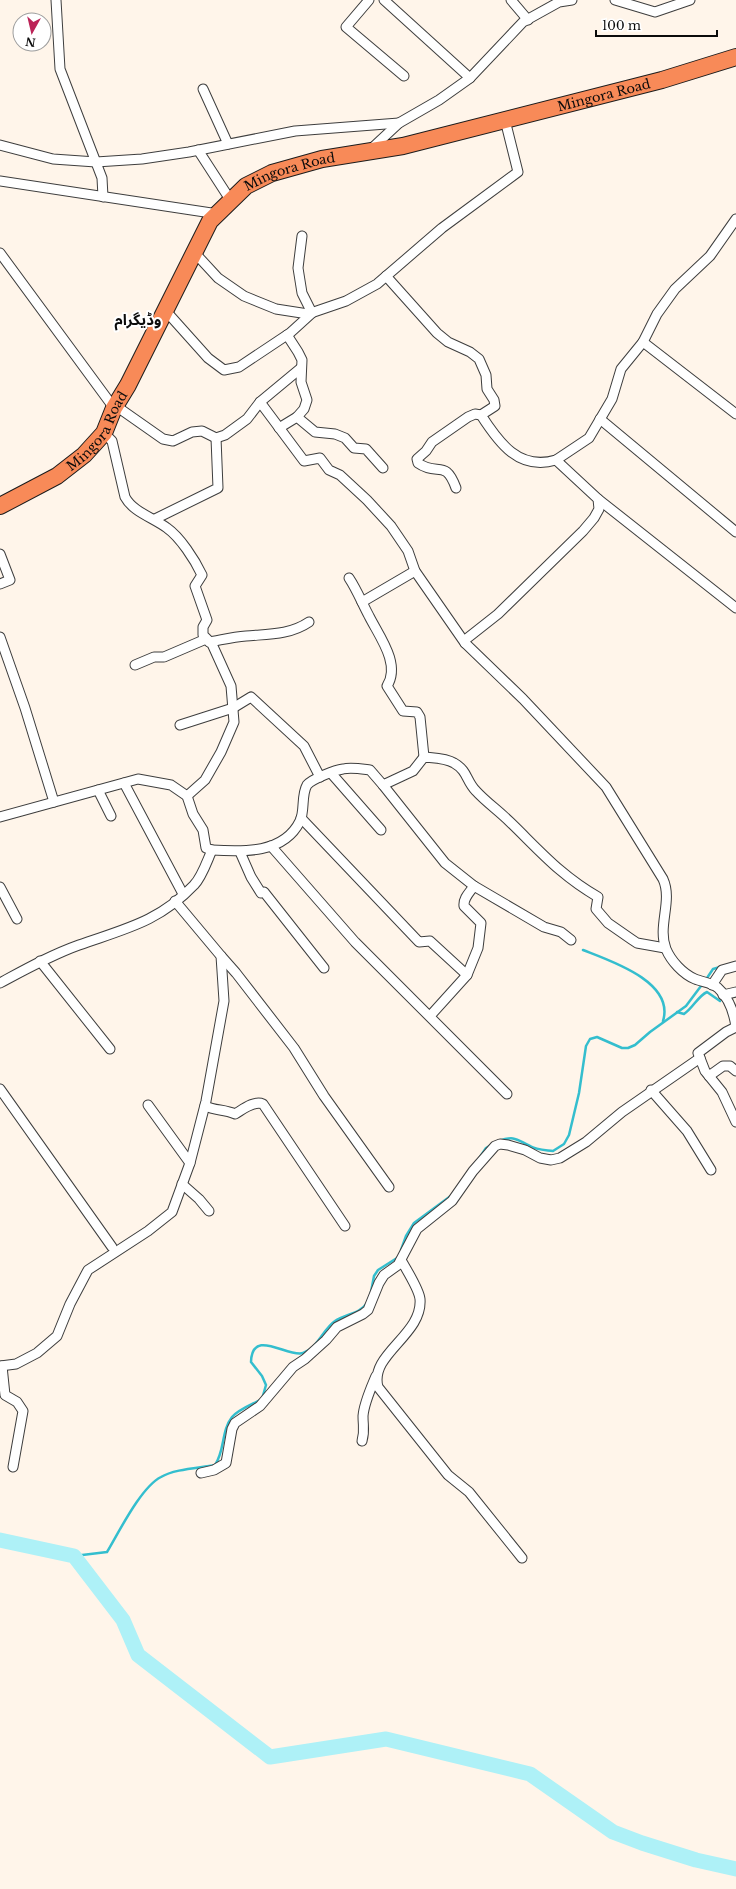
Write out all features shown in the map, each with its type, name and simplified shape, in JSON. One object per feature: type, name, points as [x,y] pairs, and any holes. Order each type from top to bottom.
[{"type":"highway","name":"Mingora Road","points":[[0,506],[57,476],[84,455],[104,433],[115,407],[210,221],[246,186],[272,172],[322,159],[403,146],[662,80],[736,57]]},
{"type":"street","points":[[56,0],[60,69],[102,178],[103,197]]},
{"type":"street","points":[[369,0],[346,27],[404,76]]},
{"type":"street","points":[[384,0],[470,78]]},
{"type":"street","points":[[511,0],[528,20]]},
{"type":"street","points":[[369,151],[399,123],[439,100],[470,78],[528,20],[559,2],[572,0]]},
{"type":"street","points":[[615,0],[655,12],[690,0]]},
{"type":"street","points":[[203,89],[228,144]]},
{"type":"street","points":[[194,252],[218,278],[244,296],[276,309],[308,314],[346,301],[377,284],[442,228],[518,172],[505,120]]},
{"type":"street","points":[[0,145],[52,159],[96,162],[142,159],[198,150],[295,131],[399,123]]},
{"type":"street","points":[[198,150],[231,201]]},
{"type":"street","points":[[0,181],[218,214]]},
{"type":"street","points":[[481,415],[495,437],[513,454],[543,464],[556,460],[589,438],[612,399],[621,369],[643,342],[657,314],[675,289],[710,256],[733,230],[736,219]]},
{"type":"street","points":[[302,236],[298,268],[302,293],[312,313]]},
{"type":"street","points":[[0,253],[115,407],[163,440],[173,441],[192,432],[202,431],[216,438],[225,435],[247,419],[260,402],[301,368]]},
{"type":"street","points":[[386,276],[437,333],[448,342],[470,352],[479,359],[486,375],[487,389],[494,400],[495,406],[481,415],[475,414],[468,417],[432,442],[426,451],[417,459],[420,465],[445,471],[451,474],[456,488]]},
{"type":"street","points":[[165,310],[208,358],[224,370],[240,367],[287,334],[312,313]]},
{"type":"street","points":[[279,428],[298,416],[304,409],[308,400],[300,382],[302,360],[287,334]]},
{"type":"street","points":[[643,342],[736,414]]},
{"type":"street","points":[[260,402],[304,461],[320,458],[329,470],[340,475],[367,500],[395,532],[408,551],[415,570],[465,643],[523,699],[606,787],[668,889],[663,925],[665,948],[672,961],[687,975],[718,987],[731,1008],[736,1027],[726,1032],[698,1053],[709,1076],[736,1107]]},
{"type":"street","points":[[298,416],[315,432],[335,434],[345,438],[354,448],[366,448],[383,468]]},
{"type":"street","points":[[600,419],[736,532]]},
{"type":"street","points":[[104,433],[112,441],[127,502],[169,529],[194,558],[202,575],[194,586],[207,620],[203,632],[215,650],[231,686],[234,722],[221,752],[205,780],[187,796]]},
{"type":"street","points":[[155,519],[218,488],[216,438]]},
{"type":"street","points":[[556,460],[598,499],[736,608]]},
{"type":"street","points":[[465,643],[465,640],[498,614],[587,527],[599,509],[598,499]]},
{"type":"street","points":[[0,554],[10,580],[0,584]]},
{"type":"street","points":[[362,602],[415,570]]},
{"type":"street","points":[[349,578],[361,596],[362,602],[386,646],[389,656],[390,681],[387,686],[403,711],[417,712],[420,718],[424,756],[413,771],[383,785]]},
{"type":"street","points":[[136,665],[154,657],[164,657],[208,641],[283,633],[298,629],[309,622]]},
{"type":"street","points":[[0,637],[25,708],[54,802]]},
{"type":"street","points":[[180,725],[232,708],[251,697],[304,746],[320,777]]},
{"type":"street","points":[[424,756],[450,761],[466,773],[475,790],[509,821],[555,868],[575,883],[598,897],[596,909],[608,923],[637,943],[665,948]]},
{"type":"street","points":[[0,817],[138,779],[171,785],[187,796],[193,814],[203,830],[206,848],[212,850],[240,852],[271,846],[284,841],[300,822],[306,786],[312,780],[342,768],[370,770],[445,863],[474,886],[544,927],[561,932],[571,940]]},
{"type":"street","points":[[331,773],[381,830]]},
{"type":"street","points":[[124,783],[184,894]]},
{"type":"street","points":[[98,790],[111,816]]},
{"type":"street","points":[[301,818],[419,942],[430,942],[467,975]]},
{"type":"street","points":[[271,846],[355,942],[507,1094]]},
{"type":"street","points":[[0,983],[40,961],[79,945],[124,931],[156,916],[195,884],[212,850]]},
{"type":"street","points":[[240,852],[251,877],[261,893],[264,892],[324,968]]},
{"type":"street","points":[[430,1016],[467,975],[478,948],[481,923],[464,906],[465,898],[474,886]]},
{"type":"street","points":[[0,887],[17,919]]},
{"type":"street","points":[[175,901],[294,1048],[324,1096],[389,1187]]},
{"type":"street","points":[[12,1467],[23,1411],[17,1402],[5,1395],[1,1366],[16,1364],[37,1353],[57,1336],[70,1304],[88,1270],[143,1235],[172,1212],[190,1163],[205,1106],[224,1001],[221,956]]},
{"type":"street","points":[[40,961],[110,1049]]},
{"type":"street","points":[[712,985],[722,970],[736,966]]},
{"type":"street","points":[[724,995],[736,992]]},
{"type":"street","points":[[202,1472],[214,1470],[226,1464],[232,1428],[235,1423],[260,1406],[293,1367],[305,1359],[326,1340],[337,1327],[368,1310],[384,1275],[398,1265],[417,1229],[452,1201],[473,1171],[495,1146],[500,1144],[508,1145],[525,1150],[540,1158],[551,1160],[560,1158],[586,1142],[651,1090],[700,1058]]},
{"type":"street","points":[[709,1076],[723,1066],[730,1066],[736,1070]]},
{"type":"street","points":[[0,1089],[112,1247]]},
{"type":"street","points":[[651,1090],[687,1131],[711,1170]]},
{"type":"street","points":[[722,1092],[736,1122]]},
{"type":"street","points":[[205,1106],[213,1110],[229,1111],[234,1114],[253,1104],[259,1102],[263,1104],[345,1226]]},
{"type":"street","points":[[148,1105],[190,1163]]},
{"type":"street","points":[[182,1184],[199,1199],[209,1212]]},
{"type":"street","points":[[362,1441],[365,1429],[363,1415],[371,1386],[386,1357],[411,1329],[420,1307],[420,1297],[400,1260]]},
{"type":"street","points":[[376,1376],[378,1387],[448,1475],[469,1492],[522,1558]]},
{"type":"waterway","points":[[583,950],[624,967],[650,984],[660,995],[664,1007],[663,1021]]},
{"type":"waterway","points":[[707,978],[713,969],[720,967]]},
{"type":"waterway","points":[[499,1141],[512,1138],[541,1150],[553,1151],[564,1144],[569,1135],[579,1093],[586,1046],[590,1039],[597,1037],[622,1048],[628,1048],[635,1045],[650,1032],[686,1006],[701,986]]},
{"type":"waterway","points":[[677,1012],[684,1014],[701,996],[707,992],[720,1001]]},
{"type":"waterway","points":[[480,1157],[486,1148],[491,1145]]},
{"type":"waterway","points":[[401,1250],[406,1236],[414,1223],[452,1195]]},
{"type":"waterway","points":[[371,1292],[374,1276],[378,1270],[397,1258]]},
{"type":"waterway","points":[[74,1556],[107,1552],[138,1500],[153,1482],[166,1474],[180,1470],[215,1465],[220,1454],[226,1428],[232,1417],[242,1409],[262,1399],[266,1385],[262,1376],[251,1362],[253,1352],[257,1347],[264,1345],[272,1346],[289,1352],[303,1353],[308,1351],[317,1343],[331,1324],[356,1312],[367,1303]]},
{"type":"waterway","points":[[0,1540],[74,1556],[123,1620],[138,1655],[270,1757],[386,1739],[530,1774],[613,1832],[696,1860],[736,1869]]},
{"type":"district","name":"وڈیگرام","points":[[138,320]]}]
